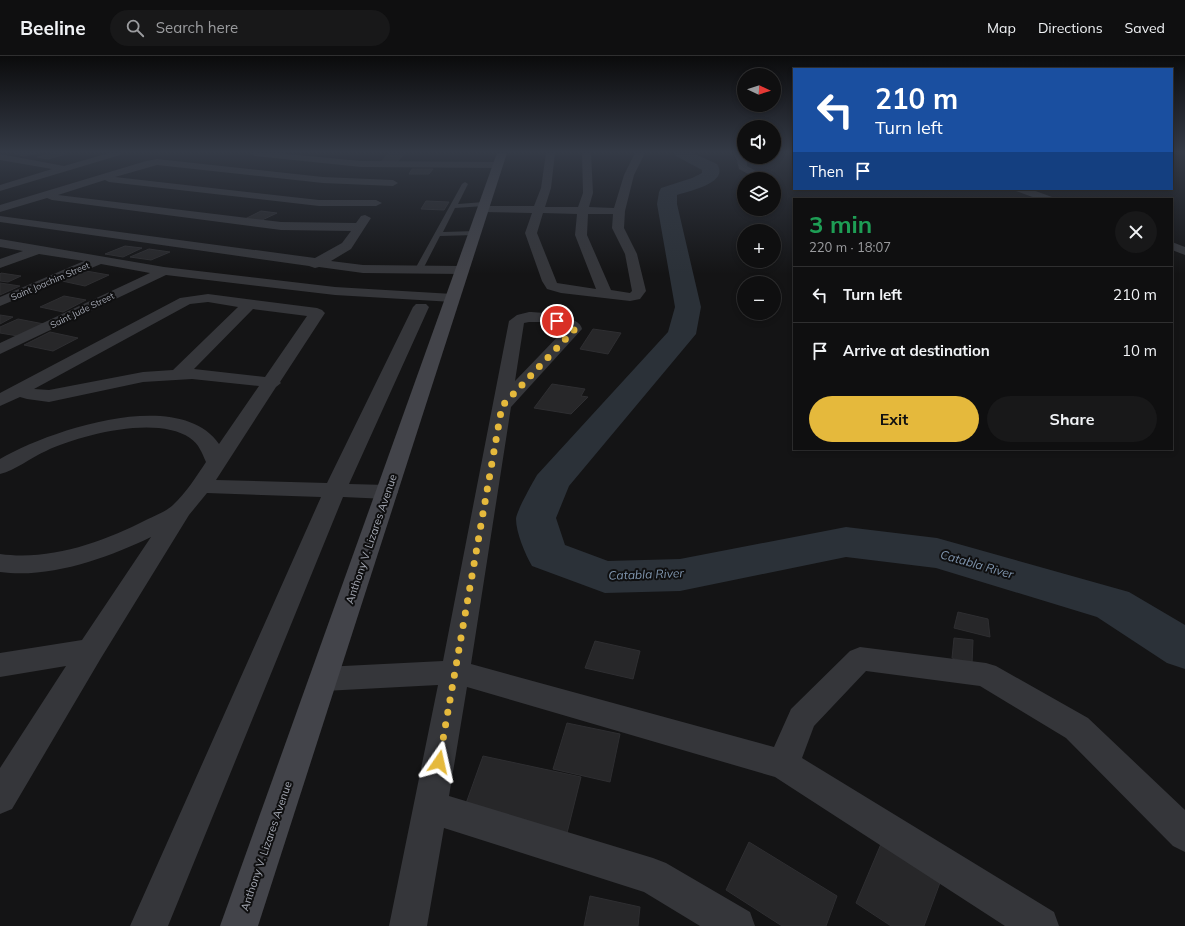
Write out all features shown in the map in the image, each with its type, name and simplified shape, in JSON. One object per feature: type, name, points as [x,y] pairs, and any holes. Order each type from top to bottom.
[{"type":"main road","name":"Anthony V. Lizares Avenue","points":[[239,926],[487,194]]},
{"type":"street","points":[[0,209],[52,194]]},
{"type":"street","points":[[237,194],[319,203],[376,203]]},
{"type":"street","points":[[315,264],[347,246],[357,227],[383,194]]},
{"type":"street","points":[[544,194],[531,233],[552,286],[561,289],[630,297],[635,296],[639,291],[632,254],[618,228],[619,211],[624,194]]},
{"type":"street","points":[[588,194],[583,210],[581,235],[605,293]]},
{"type":"street","points":[[1033,194],[1045,198]]},
{"type":"street","points":[[44,196],[281,226],[357,227]]},
{"type":"street","points":[[484,203],[539,208],[619,211]]},
{"type":"street","points":[[0,219],[315,264],[364,269],[462,270]]},
{"type":"street","points":[[0,243],[164,270],[335,291],[453,298]]},
{"type":"street","points":[[1173,246],[1185,251]]},
{"type":"street","points":[[0,264],[38,249]]},
{"type":"street","name":"Saint Joachim Street","points":[[0,302],[99,260]]},
{"type":"street","name":"Saint Jude Street","points":[[0,350],[164,270]]},
{"type":"street","points":[[0,400],[185,301],[202,298],[317,313],[272,383],[216,461],[202,486],[182,510],[91,650],[0,798]]},
{"type":"street","points":[[178,375],[249,304]]},
{"type":"street","points":[[149,926],[334,490],[420,307]]},
{"type":"street","points":[[22,388],[27,394],[49,396],[144,377],[178,375],[230,377],[272,383]]},
{"type":"street","points":[[408,926],[502,406]]},
{"type":"street","points":[[0,468],[26,452],[63,436],[102,426],[138,422],[169,423],[194,431],[208,444],[216,461]]},
{"type":"street","points":[[202,486],[387,492]]},
{"type":"street","points":[[0,563],[10,565],[54,562],[103,550],[148,530],[182,510]]},
{"type":"street","points":[[0,665],[91,650]]},
{"type":"street","points":[[783,764],[802,718],[860,659],[986,675],[1077,728],[1185,834]]},
{"type":"street","points":[[324,678],[455,672],[783,764],[1040,926]]},
{"type":"street","points":[[430,807],[653,876],[736,926]]},
{"type":"lane","points":[[419,269],[461,194]]},
{"type":"lane","points":[[458,199],[484,203]]},
{"type":"lane","points":[[454,206],[484,203]]},
{"type":"lane","points":[[439,234],[475,233]]},
{"type":"building","points":[[426,201],[449,202],[444,210],[421,209]]},
{"type":"building","points":[[261,211],[277,213],[258,222],[243,220]]},
{"type":"building","points":[[125,246],[142,248],[123,257],[105,254]]},
{"type":"building","points":[[149,249],[170,252],[151,260],[130,257]]},
{"type":"building","points":[[86,271],[109,275],[85,286],[62,281]]},
{"type":"building","points":[[0,274],[21,276],[8,282],[0,281]]},
{"type":"building","points":[[0,283],[20,286],[0,295]]},
{"type":"building","points":[[64,296],[86,300],[63,312],[40,307]]},
{"type":"building","points":[[0,315],[13,317],[0,324]]},
{"type":"building","points":[[18,319],[44,324],[18,336],[0,333],[0,327]]},
{"type":"building","points":[[593,329],[621,333],[608,354],[580,349]]},
{"type":"building","points":[[50,332],[78,338],[53,351],[24,345]]},
{"type":"building","points":[[552,384],[585,389],[581,396],[588,397],[571,414],[534,408]]},
{"type":"building","points":[[958,612],[988,619],[990,637],[954,628]]},
{"type":"building","points":[[954,638],[973,640],[972,664],[952,658]]},
{"type":"building","points":[[595,641],[640,651],[633,679],[585,668]]},
{"type":"building","points":[[567,723],[620,734],[610,782],[553,769]]},
{"type":"building","points":[[483,756],[581,777],[567,833],[464,809]]},
{"type":"building","points":[[749,842],[837,896],[826,926],[782,926],[726,890]]},
{"type":"building","points":[[881,844],[941,880],[924,926],[891,926],[856,903]]},
{"type":"building","points":[[590,896],[640,907],[638,926],[584,926]]},
{"type":"waterway","name":"Catabla River","points":[[668,194],[667,204],[688,307],[682,334],[551,483],[536,518],[547,555],[605,577],[680,575],[846,542],[937,553],[1113,604],[1185,649]]},
{"type":"route","points":[[439,762],[502,406],[574,330],[574,326],[569,323],[557,321]]}]
